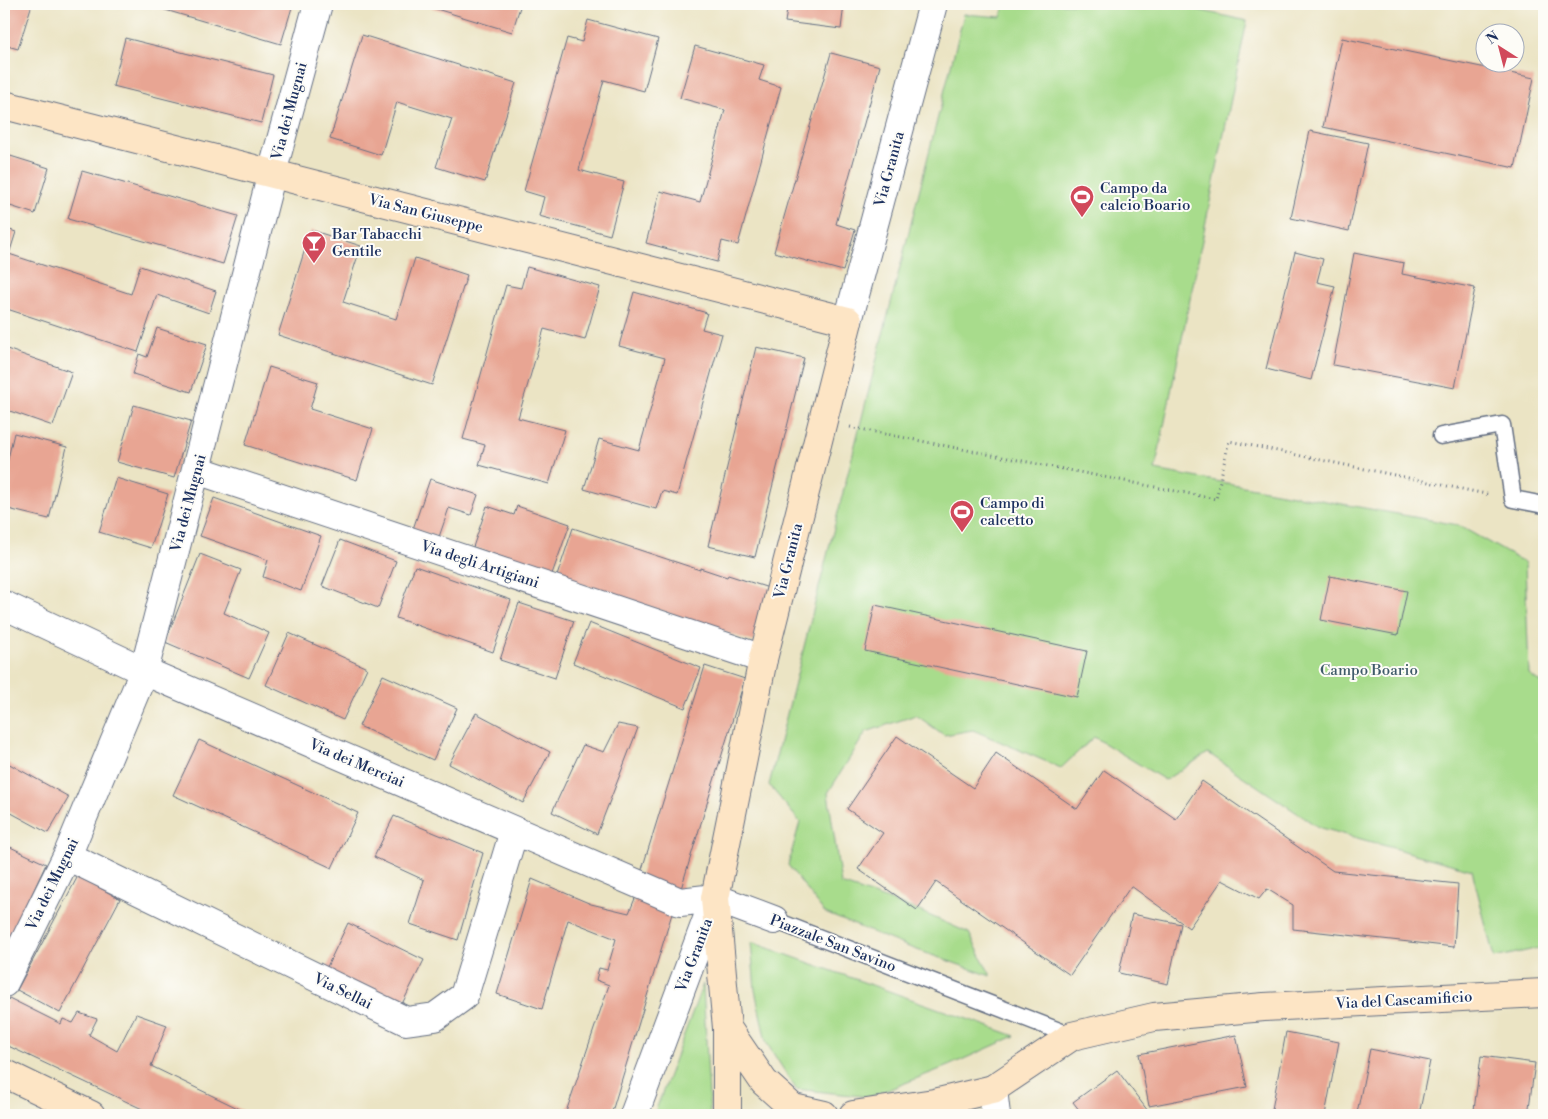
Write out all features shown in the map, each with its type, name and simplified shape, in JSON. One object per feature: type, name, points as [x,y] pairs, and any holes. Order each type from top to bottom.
[{"type":"main road","name":"Via San Giuseppe","points":[[4,105],[848,321]]},
{"type":"main road","name":"Via Granita","points":[[715,898],[763,659],[848,321]]},
{"type":"main road","points":[[715,898],[727,1028],[727,1115]]},
{"type":"main road","name":"Via del Cascamificio","points":[[1072,1036],[1154,1017],[1264,1007],[1544,993]]},
{"type":"main road","points":[[727,1028],[764,1082],[793,1108],[824,1115]]},
{"type":"main road","points":[[853,1115],[934,1103],[994,1102],[1072,1036]]},
{"type":"main road","points":[[4,1073],[92,1115]]},
{"type":"street","name":"Via dei Mugnai","points":[[4,983],[67,856],[144,671],[272,173],[318,4]]},
{"type":"street","name":"Via Granita","points":[[848,321],[933,4]]},
{"type":"street","name":"Via degli Artigiani","points":[[196,470],[763,659]]},
{"type":"street","name":"Via dei Merciai","points":[[4,605],[144,671],[680,902],[715,898]]},
{"type":"street","name":"Via Sellai","points":[[67,856],[406,1021],[435,1017],[464,996],[514,831]]},
{"type":"street","name":"Via Granita","points":[[634,1115],[715,898]]},
{"type":"street","name":"Piazzale San Savino","points":[[715,898],[774,920]]},
{"type":"lane","points":[[1441,436],[1502,425],[1513,500],[1544,505]]},
{"type":"lane","name":"Piazzale San Savino","points":[[774,920],[1072,1036]]},
{"type":"path","points":[[823,422],[1216,499],[1229,441],[1513,500]]},
{"type":"green space","name":"Campo Boario","points":[[1005,4],[1172,4],[1247,21],[1155,470],[1458,525],[1525,563],[1529,674],[1544,685],[1544,947],[1494,958],[1472,870],[1318,827],[1208,753],[1165,780],[1094,737],[1061,768],[973,730],[944,735],[916,715],[866,732],[828,793],[841,884],[917,910],[969,933],[991,976],[906,946],[825,913],[788,865],[800,822],[769,785],[964,14],[1001,17]]},
{"type":"green space","points":[[751,942],[1015,1036],[948,1066],[870,1097],[796,1089],[766,1042],[755,990]]},
{"type":"green space","points":[[703,984],[710,1115],[654,1115]]},
{"type":"building","points":[[4,4],[32,4],[18,49],[4,45]]},
{"type":"building","points":[[145,4],[293,4],[281,44]]},
{"type":"building","points":[[420,4],[521,4],[512,32]]},
{"type":"building","points":[[788,4],[844,4],[841,29],[785,22]]},
{"type":"building","points":[[588,20],[658,39],[644,91],[604,80],[579,170],[624,182],[610,235],[539,216],[544,197],[524,191],[567,38],[582,42]]},
{"type":"building","points":[[362,35],[516,83],[485,182],[436,167],[452,119],[397,102],[381,155],[330,139]]},
{"type":"building","points":[[125,38],[273,75],[261,123],[113,86]]},
{"type":"building","points":[[1342,38],[1476,66],[1476,72],[1505,72],[1534,78],[1515,168],[1323,127]]},
{"type":"building","points":[[695,46],[764,65],[759,80],[781,87],[738,245],[722,241],[717,262],[646,243],[660,191],[700,202],[725,110],[680,98]]},
{"type":"building","points":[[831,53],[880,66],[836,224],[855,230],[843,271],[774,252]]},
{"type":"building","points":[[1310,131],[1368,143],[1349,231],[1291,218]]},
{"type":"building","points":[[4,154],[49,168],[35,214],[4,204]]},
{"type":"building","points":[[82,171],[238,216],[223,264],[68,219]]},
{"type":"building","points":[[4,228],[16,232],[9,254],[131,294],[140,266],[216,291],[209,313],[157,295],[138,352],[4,308]]},
{"type":"building","points":[[311,230],[361,246],[343,302],[396,319],[415,258],[467,275],[432,385],[278,335]]},
{"type":"building","points":[[1295,252],[1323,259],[1317,282],[1335,286],[1311,380],[1266,369]]},
{"type":"building","points":[[1354,253],[1404,263],[1402,274],[1475,288],[1455,388],[1333,365]]},
{"type":"building","points":[[527,267],[600,287],[585,340],[544,329],[518,418],[565,430],[549,484],[479,465],[485,445],[463,439],[506,285],[521,288]]},
{"type":"building","points":[[634,292],[707,313],[702,329],[722,334],[677,495],[662,491],[656,509],[584,489],[599,439],[639,450],[665,358],[619,346]]},
{"type":"building","points":[[157,328],[207,344],[191,392],[133,374],[139,354],[147,357]]},
{"type":"building","points":[[756,347],[804,358],[755,557],[708,546]]},
{"type":"building","points":[[4,348],[72,372],[53,426],[4,409]]},
{"type":"building","points":[[269,367],[318,382],[310,409],[373,429],[357,480],[245,445]]},
{"type":"building","points":[[134,405],[191,421],[174,478],[117,462]]},
{"type":"building","points":[[14,433],[67,447],[49,519],[4,508],[4,476]]},
{"type":"building","points":[[116,478],[168,494],[151,548],[99,532]]},
{"type":"building","points":[[430,479],[478,495],[471,515],[449,508],[439,537],[413,529]]},
{"type":"building","points":[[214,498],[321,536],[301,591],[263,577],[268,560],[200,536]]},
{"type":"building","points":[[487,506],[514,515],[517,506],[570,524],[552,574],[473,547]]},
{"type":"building","points":[[573,528],[700,570],[700,568],[727,577],[728,575],[772,589],[754,642],[557,576]]},
{"type":"building","points":[[340,540],[396,561],[378,608],[322,586]]},
{"type":"building","points":[[200,554],[241,570],[224,613],[269,633],[249,678],[165,642]]},
{"type":"building","points":[[415,566],[511,600],[493,652],[396,618]]},
{"type":"building","points":[[1330,576],[1407,591],[1398,635],[1321,620]]},
{"type":"building","points":[[519,603],[574,621],[555,678],[500,660]]},
{"type":"building","points":[[875,605],[1087,651],[1077,697],[865,651]]},
{"type":"building","points":[[589,623],[701,668],[685,708],[573,663]]},
{"type":"building","points":[[289,633],[367,668],[343,720],[266,685]]},
{"type":"building","points":[[705,666],[745,679],[680,892],[639,879]]},
{"type":"building","points":[[383,675],[457,708],[433,760],[359,726]]},
{"type":"building","points":[[476,713],[550,752],[523,803],[449,764]]},
{"type":"building","points":[[618,724],[638,728],[597,834],[552,812],[583,745],[604,752]]},
{"type":"building","points":[[897,736],[973,788],[996,753],[1077,809],[1104,770],[1176,819],[1202,781],[1333,871],[1458,884],[1454,947],[1293,929],[1293,905],[1267,889],[1259,899],[1222,880],[1189,928],[1131,886],[1070,975],[936,882],[917,910],[858,869],[883,833],[847,809]]},
{"type":"building","points":[[199,740],[358,813],[332,868],[173,795]]},
{"type":"building","points":[[4,761],[69,797],[48,833],[4,809]]},
{"type":"building","points":[[394,816],[483,853],[458,940],[410,924],[424,880],[374,857]]},
{"type":"building","points":[[4,844],[46,864],[4,954]]},
{"type":"building","points":[[78,876],[120,899],[60,1013],[17,990]]},
{"type":"building","points":[[532,879],[591,904],[629,913],[636,896],[674,907],[611,1115],[565,1115],[609,985],[596,980],[599,968],[607,970],[616,939],[568,920],[542,1009],[497,994]]},
{"type":"building","points":[[1132,914],[1181,924],[1168,984],[1119,973]]},
{"type":"building","points":[[348,923],[424,960],[400,1008],[325,971]]},
{"type":"building","points":[[9,998],[61,1024],[63,1019],[73,1023],[79,1013],[97,1019],[89,1035],[117,1051],[136,1014],[167,1025],[151,1066],[252,1115],[155,1115],[4,1044],[4,1009]]},
{"type":"building","points":[[1286,1032],[1339,1042],[1325,1115],[1271,1115]]},
{"type":"building","points":[[1236,1035],[1247,1087],[1149,1106],[1139,1054]]},
{"type":"building","points":[[1370,1049],[1430,1061],[1419,1115],[1370,1115],[1357,1113]]},
{"type":"building","points":[[1481,1056],[1535,1063],[1528,1115],[1474,1110]]},
{"type":"building","points":[[1117,1070],[1151,1115],[1083,1115],[1073,1102]]},
{"type":"place","name":"Campo da calcio Boario","points":[[1082,218]]},
{"type":"place","name":"Bar Tabacchi Gentile","points":[[314,264]]},
{"type":"place","name":"Campo di calcetto","points":[[962,533]]}]
